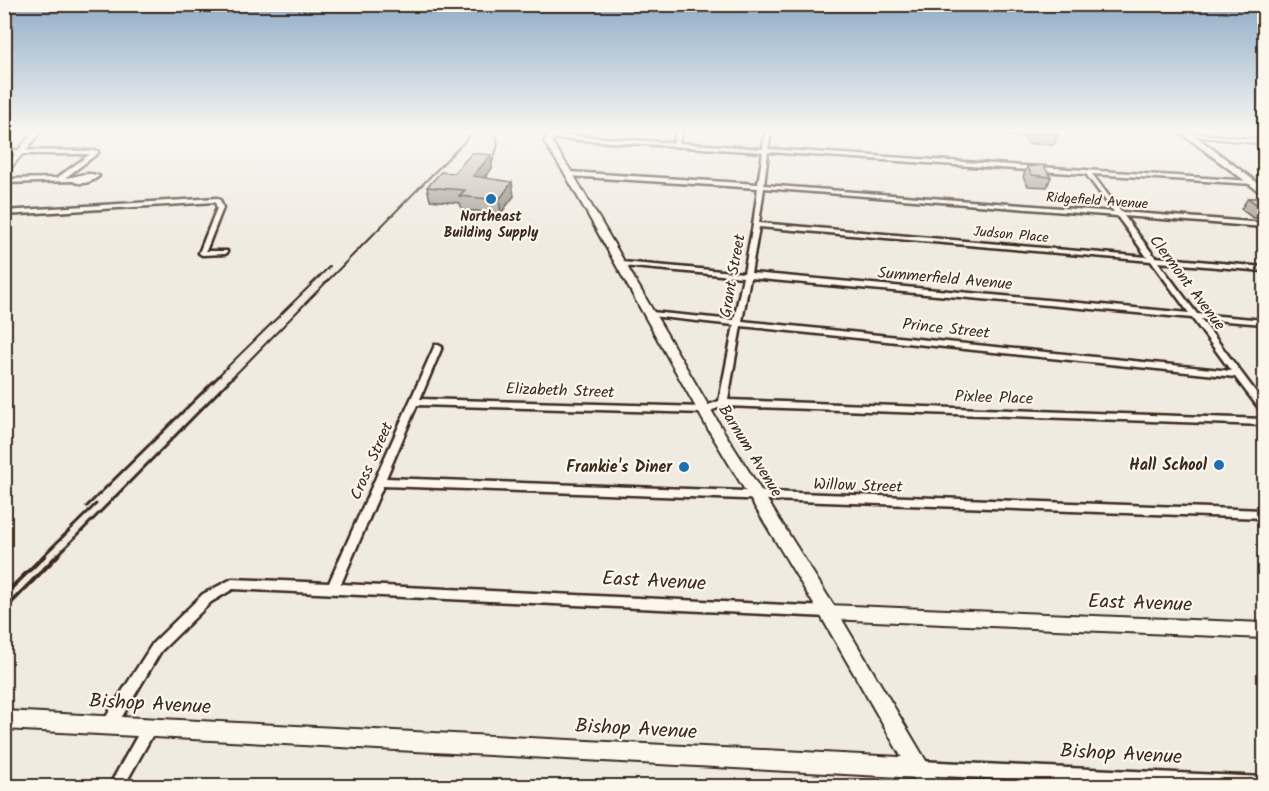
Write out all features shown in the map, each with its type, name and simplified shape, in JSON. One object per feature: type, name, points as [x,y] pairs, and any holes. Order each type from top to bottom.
[{"type":"main road","name":"Barnum Avenue","points":[[566,169],[651,314],[704,410],[828,612],[930,786]]},
{"type":"main road","points":[[1232,169],[1264,192]]},
{"type":"street","points":[[59,179],[73,169]]},
{"type":"street","name":"Grant Street","points":[[723,403],[745,274],[756,225],[762,169]]},
{"type":"street","points":[[1043,169],[1251,183]]},
{"type":"street","name":"Clermont Avenue","points":[[1088,172],[1264,409]]},
{"type":"street","name":"Ridgefield Avenue","points":[[569,174],[760,186],[1264,225]]},
{"type":"street","points":[[4,181],[76,179]]},
{"type":"street","points":[[4,213],[217,200],[220,208],[201,253],[225,252]]},
{"type":"street","name":"Judson Place","points":[[756,225],[1264,269]]},
{"type":"street","name":"Summerfield Avenue","points":[[622,264],[1264,322]]},
{"type":"street","name":"Prince Street","points":[[651,314],[1237,374]]},
{"type":"street","name":"Cross Street","points":[[333,588],[438,347]]},
{"type":"street","name":"Elizabeth Street","points":[[415,402],[704,410]]},
{"type":"street","points":[[704,410],[723,403]]},
{"type":"street","name":"Pixlee Place","points":[[723,403],[1264,422]]},
{"type":"street","name":"Willow Street","points":[[379,482],[1264,514]]},
{"type":"street","name":"East Avenue","points":[[110,725],[157,647],[219,589],[241,583],[1264,631]]},
{"type":"street","name":"Bishop Avenue","points":[[4,720],[1264,784]]},
{"type":"street","points":[[116,786],[150,727]]},
{"type":"building","points":[[458,169],[479,169],[473,176],[512,182],[499,200],[459,196],[465,190],[427,187],[441,172],[454,173]]},
{"type":"building","points":[[1028,169],[1046,169],[1051,177],[1032,175]]},
{"type":"building","points":[[1248,198],[1264,198],[1264,207],[1260,207]]},
{"type":"railway","points":[[234,376],[438,169]]},
{"type":"railway","points":[[218,376],[330,266]]},
{"type":"railway","points":[[87,506],[220,375]]},
{"type":"railway","points":[[57,556],[235,375]]},
{"type":"railway","points":[[43,556],[96,504]]},
{"type":"railway","points":[[4,595],[45,555]]},
{"type":"railway","points":[[4,610],[58,555]]},
{"type":"place","name":"Northeast Building Supply","points":[[491,199]]},
{"type":"place","name":"Hall School","points":[[1219,465]]},
{"type":"place","name":"Frankie's Diner","points":[[684,467]]}]
